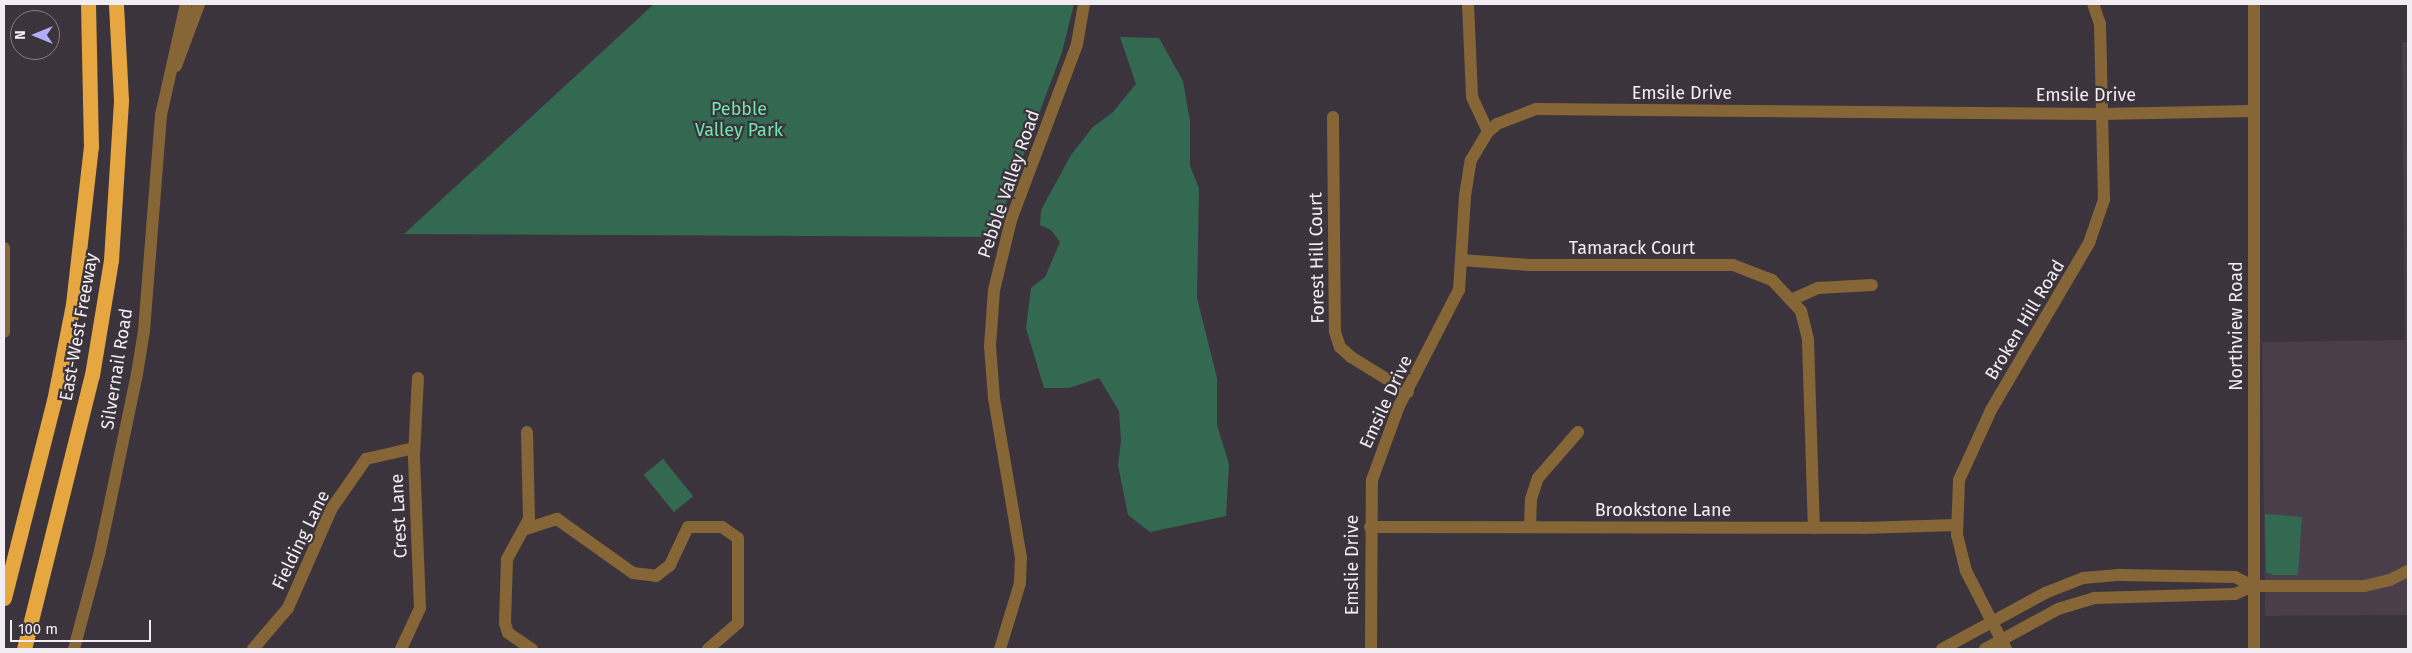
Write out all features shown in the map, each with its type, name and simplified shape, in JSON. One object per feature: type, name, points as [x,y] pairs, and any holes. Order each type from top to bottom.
[{"type":"highway","name":"East-West Freeway","points":[[4,598],[54,401],[75,294],[91,147],[88,4]]},
{"type":"highway","name":"East-West Freeway","points":[[24,649],[92,375],[111,260],[120,110],[116,4]]},
{"type":"street","name":"Silvernail Road","points":[[74,649],[100,551],[137,374],[144,322],[159,131],[166,90],[186,4]]},
{"type":"street","name":"Silvernail Road","points":[[166,90],[199,4]]},
{"type":"street","name":"Pebble Valley Road","points":[[1000,649],[1021,576],[1022,558],[991,368],[994,290],[1011,220],[1077,44],[1084,4]]},
{"type":"street","points":[[1468,4],[1472,97],[1488,132]]},
{"type":"street","name":"Broken Hill Road","points":[[2004,645],[1968,577],[1956,525],[1959,480],[1991,410],[2092,237],[2104,200],[2100,114],[2100,24],[2093,4]]},
{"type":"street","name":"Northview Road","points":[[2254,4],[2254,649]]},
{"type":"street","name":"Emsile Drive","points":[[1372,480],[1379,455],[1459,290],[1465,196],[1471,160],[1488,132],[1497,124],[1536,109],[2100,114],[2254,111]]},
{"type":"street","name":"Forest Hill Court","points":[[1333,116],[1335,332],[1340,348],[1351,357],[1408,392]]},
{"type":"street","points":[[4,248],[4,332]]},
{"type":"street","name":"Tamarack Court","points":[[1461,260],[1529,265],[1733,265],[1772,280],[1801,311],[1808,340],[1814,528]]},
{"type":"street","points":[[1791,300],[1818,288],[1872,285]]},
{"type":"street","name":"Crest Lane","points":[[401,649],[420,608],[414,448],[418,378]]},
{"type":"street","points":[[527,432],[528,519],[526,529],[507,559],[505,623],[508,633],[532,649]]},
{"type":"street","points":[[1530,527],[1531,499],[1538,478],[1578,432]]},
{"type":"street","name":"Fielding Lane","points":[[253,649],[288,608],[332,508],[366,458],[414,448]]},
{"type":"street","name":"Emslie Drive","points":[[1371,649],[1370,527],[1372,480]]},
{"type":"street","points":[[526,529],[557,519],[634,573],[656,576],[670,565],[688,527],[722,527],[738,538],[738,624],[708,649]]},
{"type":"street","name":"Brookstone Lane","points":[[1370,527],[1814,528],[1956,525]]},
{"type":"street","points":[[1985,649],[2004,645],[2078,602],[2138,596],[2235,594],[2253,586],[2364,586],[2390,580],[2408,570]]},
{"type":"street","points":[[1942,649],[2065,583],[2100,576],[2139,575],[2235,577],[2253,586]]},
{"type":"street","points":[[2138,596],[2139,575]]},
{"type":"shaded area","points":[[2402,42],[2408,42],[2408,615],[2265,616],[2262,342],[2405,340]]},
{"type":"green space","name":"Pebble Valley Park","points":[[654,4],[1074,4],[1062,52],[993,237],[404,234]]},
{"type":"green space","points":[[1120,37],[1159,38],[1183,81],[1190,121],[1190,166],[1199,188],[1197,298],[1217,378],[1217,425],[1229,464],[1226,516],[1150,532],[1128,515],[1118,465],[1121,441],[1119,411],[1099,378],[1069,388],[1044,388],[1026,328],[1031,288],[1045,277],[1060,242],[1051,230],[1040,225],[1041,210],[1071,155],[1093,127],[1113,112],[1136,84]]},
{"type":"green space","points":[[663,459],[693,496],[674,512],[644,475]]},
{"type":"green space","points":[[2265,514],[2302,517],[2298,575],[2273,575],[2266,572]]}]
